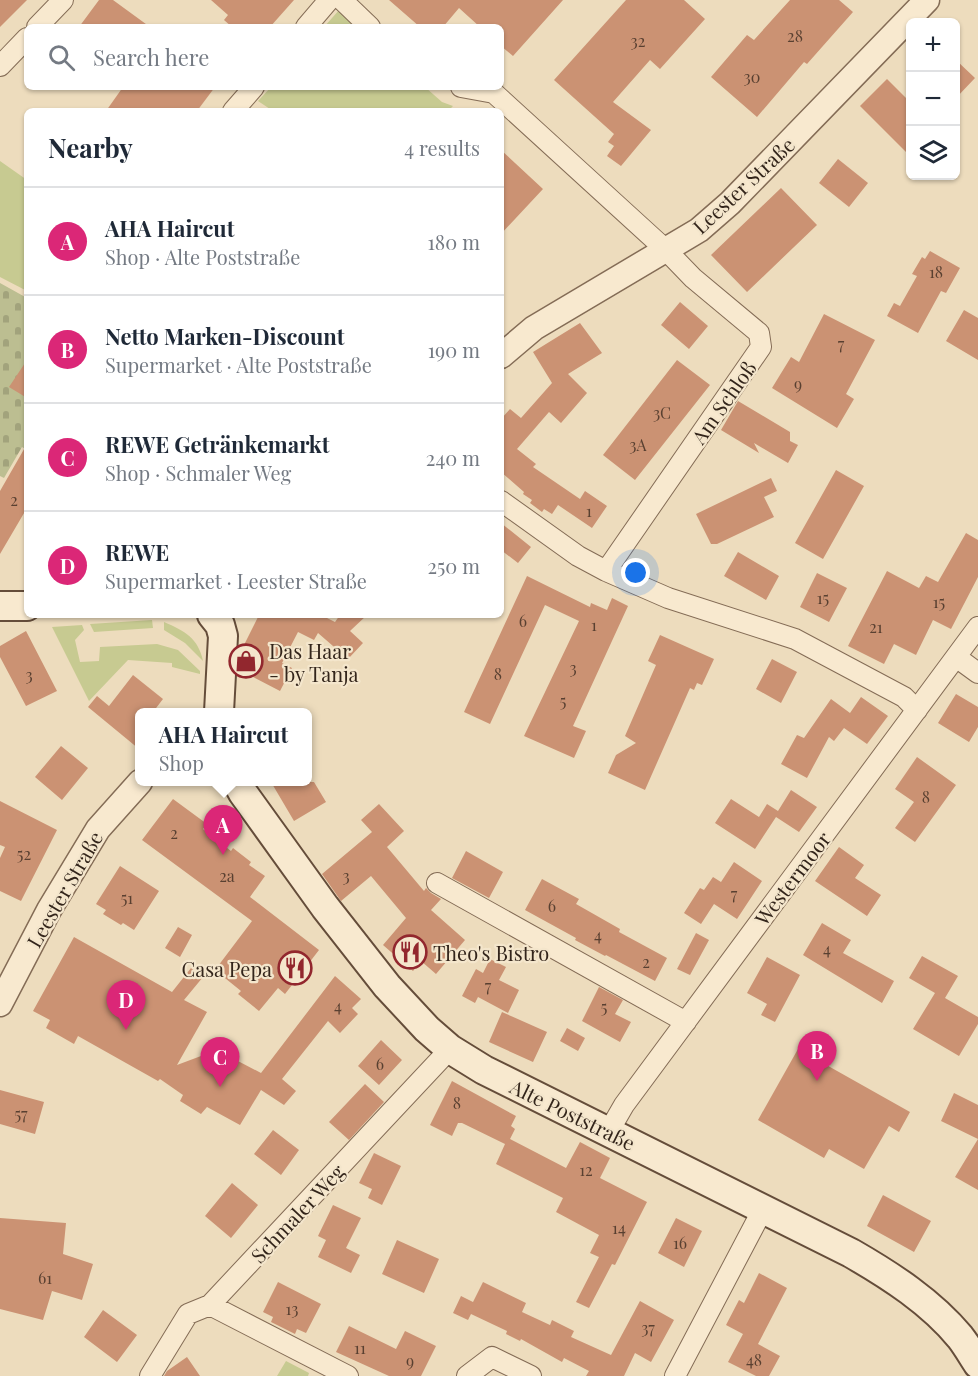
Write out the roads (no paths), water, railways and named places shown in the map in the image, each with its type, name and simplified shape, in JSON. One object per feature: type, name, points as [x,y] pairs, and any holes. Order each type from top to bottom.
[{"type":"main road","points":[[0,606],[24,606]]},
{"type":"main road","points":[[214,618],[220,625],[223,636],[219,708]]},
{"type":"main road","name":"Alte Poststraße","points":[[239,786],[325,906],[387,986],[427,1029],[450,1049],[484,1070],[851,1253],[889,1275],[917,1296],[960,1337],[978,1364]]},
{"type":"street","points":[[40,24],[63,0]]},
{"type":"street","points":[[309,24],[329,0]]},
{"type":"street","points":[[342,0],[367,24]]},
{"type":"street","name":"Leester Straße","points":[[504,353],[534,328],[699,230],[730,203],[927,0]]},
{"type":"street","points":[[0,66],[24,41]]},
{"type":"street","points":[[236,108],[251,90]]},
{"type":"street","name":"Am Schloß","points":[[478,90],[494,93],[666,250],[693,278],[759,333],[761,347],[606,571]]},
{"type":"street","points":[[504,503],[578,556],[606,571],[668,598],[795,639],[904,697],[917,710]]},
{"type":"street","name":"Westermoor","points":[[609,1131],[624,1106],[978,627]]},
{"type":"street","points":[[956,657],[978,673]]},
{"type":"street","name":"Leester Straße","points":[[0,1004],[46,915],[98,830],[136,786]]},
{"type":"street","points":[[438,883],[686,1022]]},
{"type":"street","name":"Schmaler Weg","points":[[150,1376],[188,1314],[210,1305],[450,1049]]},
{"type":"street","points":[[675,1376],[763,1209]]},
{"type":"street","points":[[210,1305],[348,1376]]},
{"type":"street","points":[[467,1376],[492,1357],[531,1376]]},
{"type":"place","name":"Das Haar - by Tanja","points":[[246,661]]},
{"type":"place","name":"AHA Haircut","points":[[223,855]]},
{"type":"place","name":"Theo's Bistro","points":[[410,952]]},
{"type":"place","name":"Casa Pepa","points":[[295,968]]},
{"type":"place","name":"REWE","points":[[126,1030]]},
{"type":"place","name":"Netto Marken-Discount","points":[[817,1081]]},
{"type":"place","name":"REWE Getränkemarkt","points":[[220,1087]]}]
